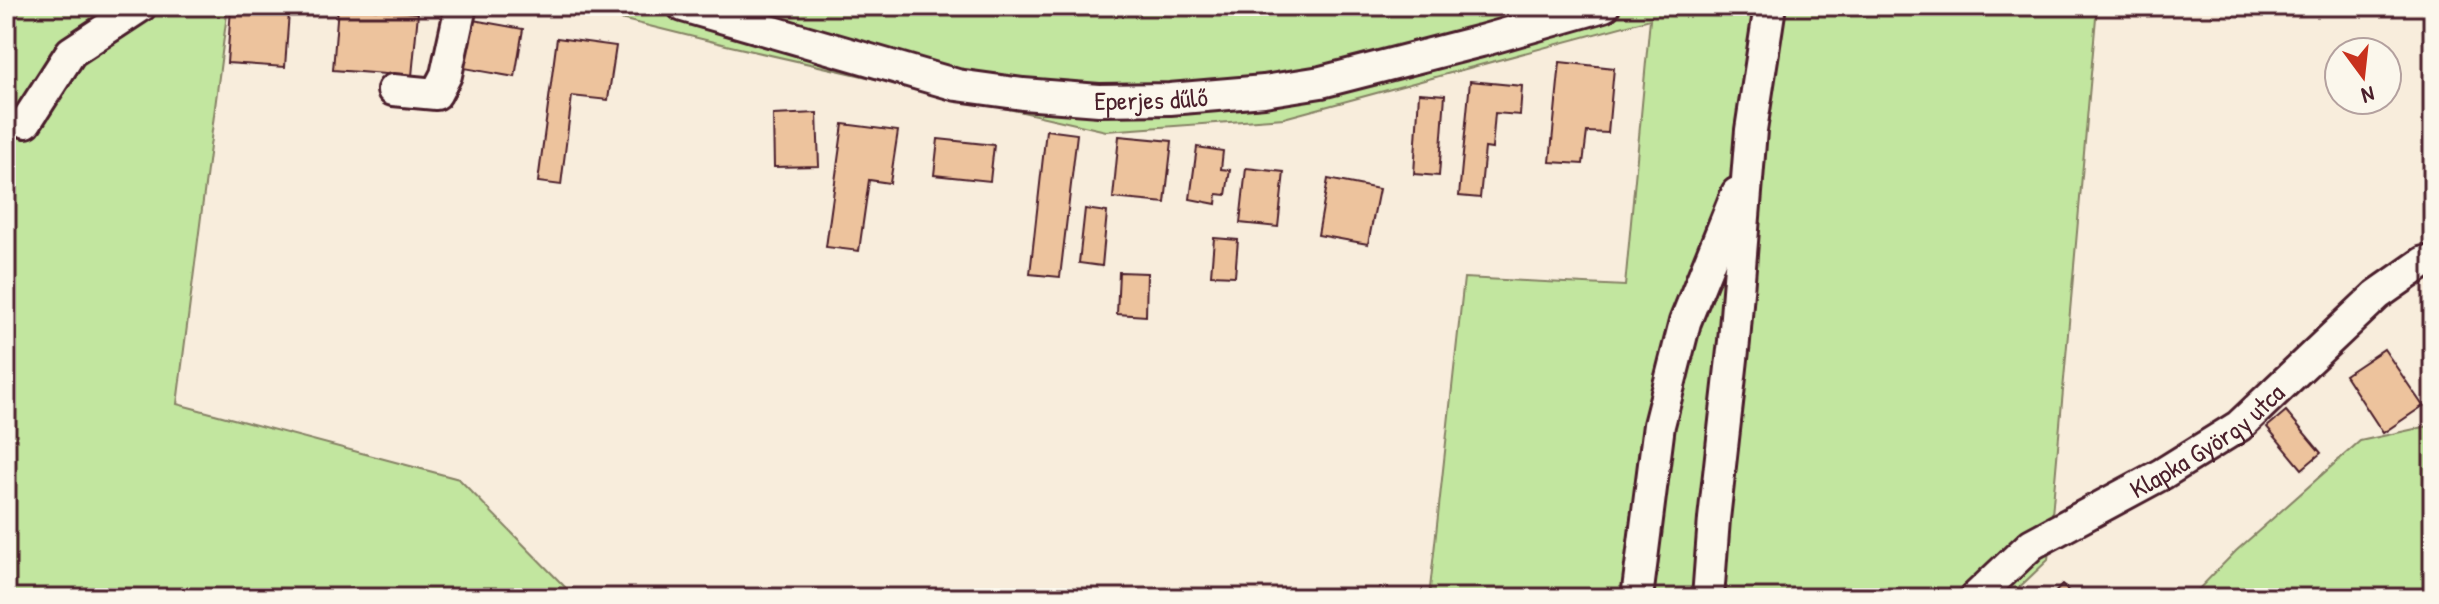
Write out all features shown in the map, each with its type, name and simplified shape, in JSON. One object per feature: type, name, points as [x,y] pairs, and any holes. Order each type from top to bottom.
[{"type":"street","points":[[26,122],[71,52],[141,6]]},
{"type":"street","points":[[393,90],[436,94],[446,75],[461,6]]},
{"type":"street","name":"Eperjes dűlő","points":[[691,8],[957,85],[1099,100],[1170,99],[1264,91],[1321,82],[1604,6]]},
{"type":"street","points":[[1708,598],[1751,130],[1770,6]]},
{"type":"street","points":[[1637,598],[1659,425],[1685,322],[1749,165]]},
{"type":"street","name":"Klapka György utca","points":[[1975,598],[2032,544],[2162,474],[2239,426],[2377,295],[2424,262]]},
{"type":"green space","points":[[6,6],[228,6],[177,404],[459,479],[566,588],[613,598],[6,598]]},
{"type":"green space","points":[[568,6],[2097,6],[2048,560],[2008,598],[1429,598],[1464,278],[1625,286],[1650,19],[1284,118],[1106,131]]},
{"type":"green space","points":[[2433,425],[2433,598],[2190,598],[2236,551],[2360,441]]},
{"type":"building","points":[[338,6],[418,13],[412,76],[333,70]]},
{"type":"building","points":[[231,8],[289,12],[285,67],[227,63]]},
{"type":"building","points":[[473,20],[523,29],[515,77],[464,68]]},
{"type":"building","points":[[557,38],[616,46],[608,100],[572,96],[561,185],[538,182]]},
{"type":"building","points":[[1560,62],[1614,68],[1608,133],[1587,132],[1583,164],[1550,162]]},
{"type":"building","points":[[1470,81],[1522,86],[1520,115],[1495,113],[1492,149],[1485,148],[1480,198],[1459,196]]},
{"type":"building","points":[[1419,93],[1445,95],[1439,176],[1414,174]]},
{"type":"building","points":[[817,113],[819,166],[774,167],[773,115]]},
{"type":"building","points":[[843,124],[898,131],[890,183],[869,180],[859,251],[826,247]]},
{"type":"building","points":[[1046,130],[1077,134],[1060,277],[1030,274]]},
{"type":"building","points":[[1119,136],[1172,141],[1165,203],[1113,198]]},
{"type":"building","points":[[938,139],[994,145],[990,181],[934,175]]},
{"type":"building","points":[[1197,147],[1223,151],[1221,169],[1230,170],[1226,195],[1217,194],[1216,204],[1190,199]]},
{"type":"building","points":[[1246,168],[1284,172],[1278,227],[1240,223]]},
{"type":"building","points":[[1328,179],[1379,189],[1368,244],[1318,235]]},
{"type":"building","points":[[1085,209],[1107,212],[1102,266],[1079,263]]},
{"type":"building","points":[[1214,238],[1238,240],[1235,276],[1211,275]]},
{"type":"building","points":[[1119,272],[1147,273],[1146,316],[1117,314]]},
{"type":"building","points":[[2384,349],[2423,406],[2383,433],[2345,375]]},
{"type":"building","points":[[2286,411],[2321,453],[2302,469],[2267,427]]},
{"type":"building","points":[[2062,585],[2076,598],[2050,598]]}]
